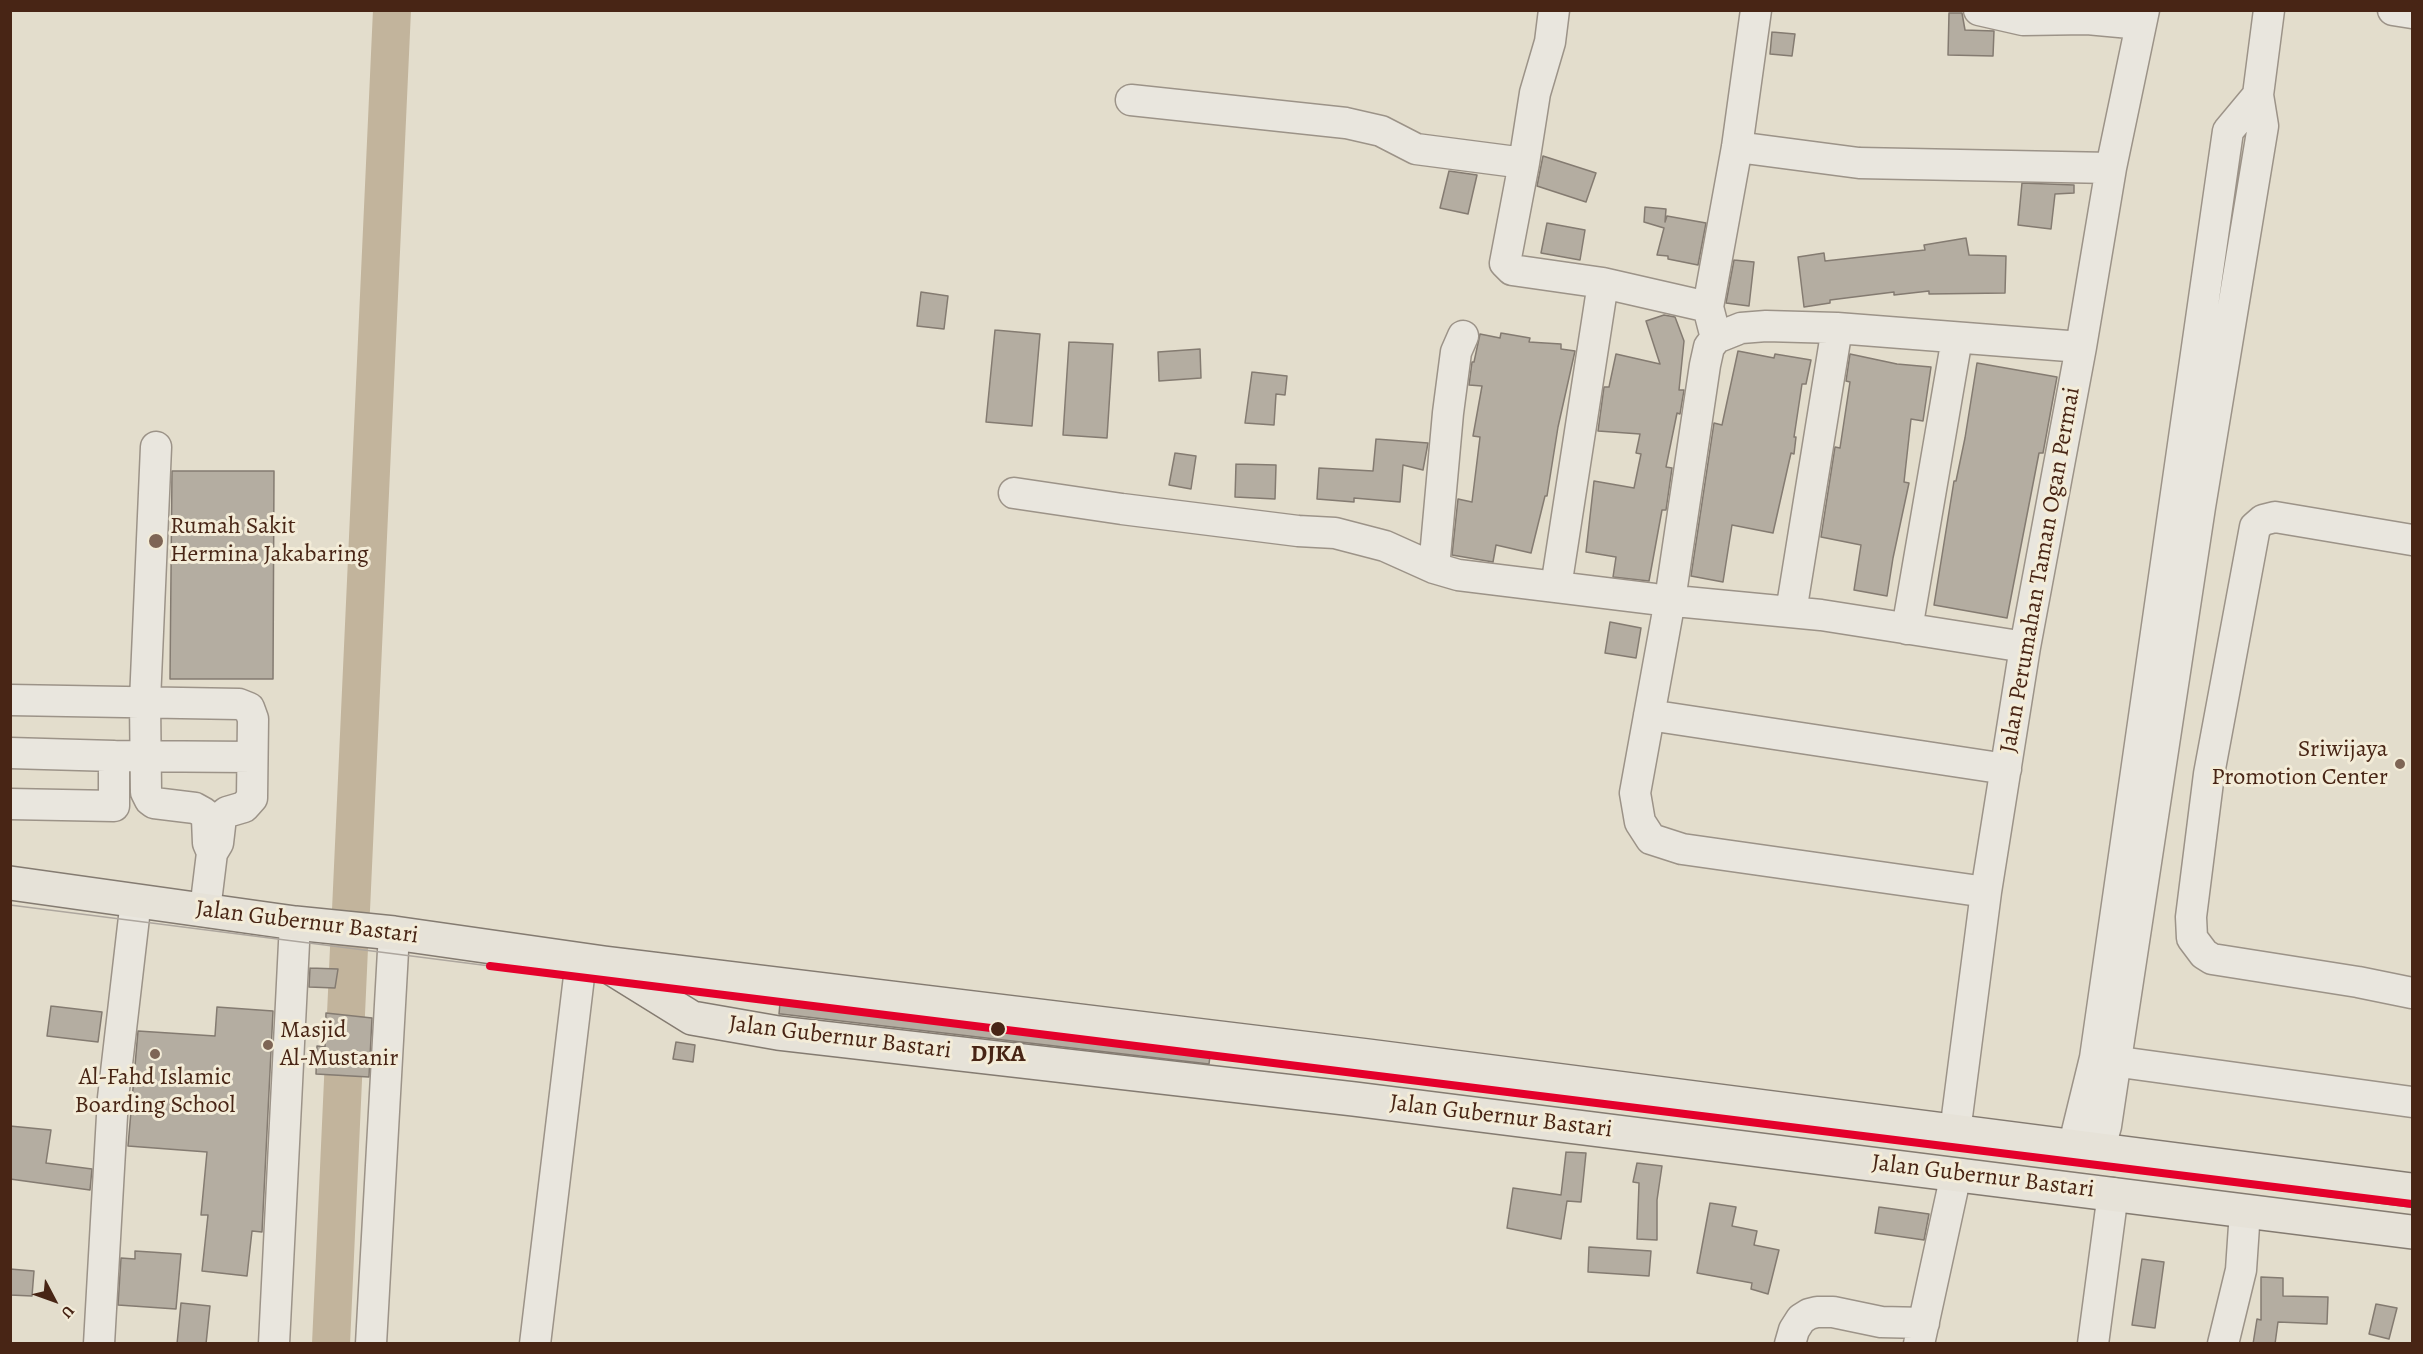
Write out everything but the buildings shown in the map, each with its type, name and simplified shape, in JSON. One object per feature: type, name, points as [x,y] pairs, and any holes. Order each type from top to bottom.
[{"type":"highway","name":"Jalan Gubernur Bastari","points":[[10,883],[295,923],[394,933],[592,962],[1368,1056],[1955,1132],[2090,1137],[2412,1190]]},
{"type":"highway","name":"Jalan Gubernur Bastari","points":[[592,962],[692,1018],[778,1033],[1354,1099],[2412,1232]]},
{"type":"highway","points":[[1354,1099],[1368,1056]]},
{"type":"street","points":[[1554,10],[1550,42],[1535,93],[1505,264],[1512,270],[1603,283],[1708,307]]},
{"type":"street","points":[[1716,338],[1708,307],[1737,147],[1756,10]]},
{"type":"street","points":[[1979,10],[2023,20],[2143,17]]},
{"type":"street","points":[[2090,1137],[2200,507],[2263,126],[2258,95],[2269,10]]},
{"type":"street","points":[[2393,10],[2412,13]]},
{"type":"street","name":"Jalan Perumahan Taman Ogan Permai","points":[[1955,1132],[1986,892],[2025,646],[2081,347],[2111,168],[2143,17]]},
{"type":"street","points":[[1131,99],[1346,123],[1381,131],[1416,149],[1524,163]]},
{"type":"street","points":[[1737,147],[1859,163],[2111,168]]},
{"type":"street","points":[[1556,587],[1603,283]]},
{"type":"street","points":[[1986,892],[1682,849],[1651,839],[1640,822],[1635,793],[1670,600],[1705,365],[1709,347],[1716,338],[1741,328],[1766,326],[1837,328],[2081,347]]},
{"type":"street","points":[[1791,612],[1837,328]]},
{"type":"street","points":[[1434,568],[1448,413],[1456,352],[1463,336]]},
{"type":"street","points":[[1907,629],[1957,338]]},
{"type":"street","points":[[10,700],[145,701],[239,704],[249,708],[253,719],[252,798],[244,807],[232,810],[200,810],[160,805],[150,800],[146,792],[145,701],[156,447]]},
{"type":"street","points":[[1014,493],[1298,531],[1335,533],[1385,546],[1434,568],[1458,575],[1791,612],[2025,646]]},
{"type":"street","points":[[2412,540],[2275,518],[2263,520],[2255,527],[2209,774],[2191,917],[2192,938],[2204,954],[2212,958],[2412,993]]},
{"type":"street","points":[[1649,715],[2006,769]]},
{"type":"street","points":[[10,753],[252,757]]},
{"type":"street","points":[[10,804],[114,806],[114,756]]},
{"type":"street","points":[[200,810],[207,819],[208,843],[212,853]]},
{"type":"street","points":[[205,910],[212,853],[218,843],[221,818],[232,810]]},
{"type":"street","points":[[99,1344],[113,1098],[136,900]]},
{"type":"street","points":[[274,1344],[295,923]]},
{"type":"street","points":[[371,1344],[394,933]]},
{"type":"street","points":[[535,1344],[592,962]]},
{"type":"street","points":[[2103,1072],[2412,1102]]},
{"type":"street","points":[[1790,1344],[1794,1330],[1801,1319],[1809,1314],[1833,1312],[1859,1332],[1922,1333],[1956,1174]]},
{"type":"street","points":[[2093,1344],[2113,1193]]},
{"type":"street","points":[[2223,1344],[2241,1270],[2245,1211]]},
{"type":"waterway","points":[[351,910],[392,10]]},
{"type":"waterway","points":[[331,1344],[349,948]]},
{"type":"tram line","points":[[10,905],[490,966]]},
{"type":"transit line","points":[[490,966],[2412,1204]]},
{"type":"place","name":"Rumah Sakit Hermina Jakabaring","points":[[156,541]]},
{"type":"place","name":"Sriwijaya Promotion Center","points":[[2400,764]]},
{"type":"place","name":"DJKA","points":[[998,1029]]},
{"type":"place","name":"Masjid Al-Mustanir","points":[[268,1045]]},
{"type":"place","name":"Al-Fahd Islamic Boarding School","points":[[155,1054]]}]
